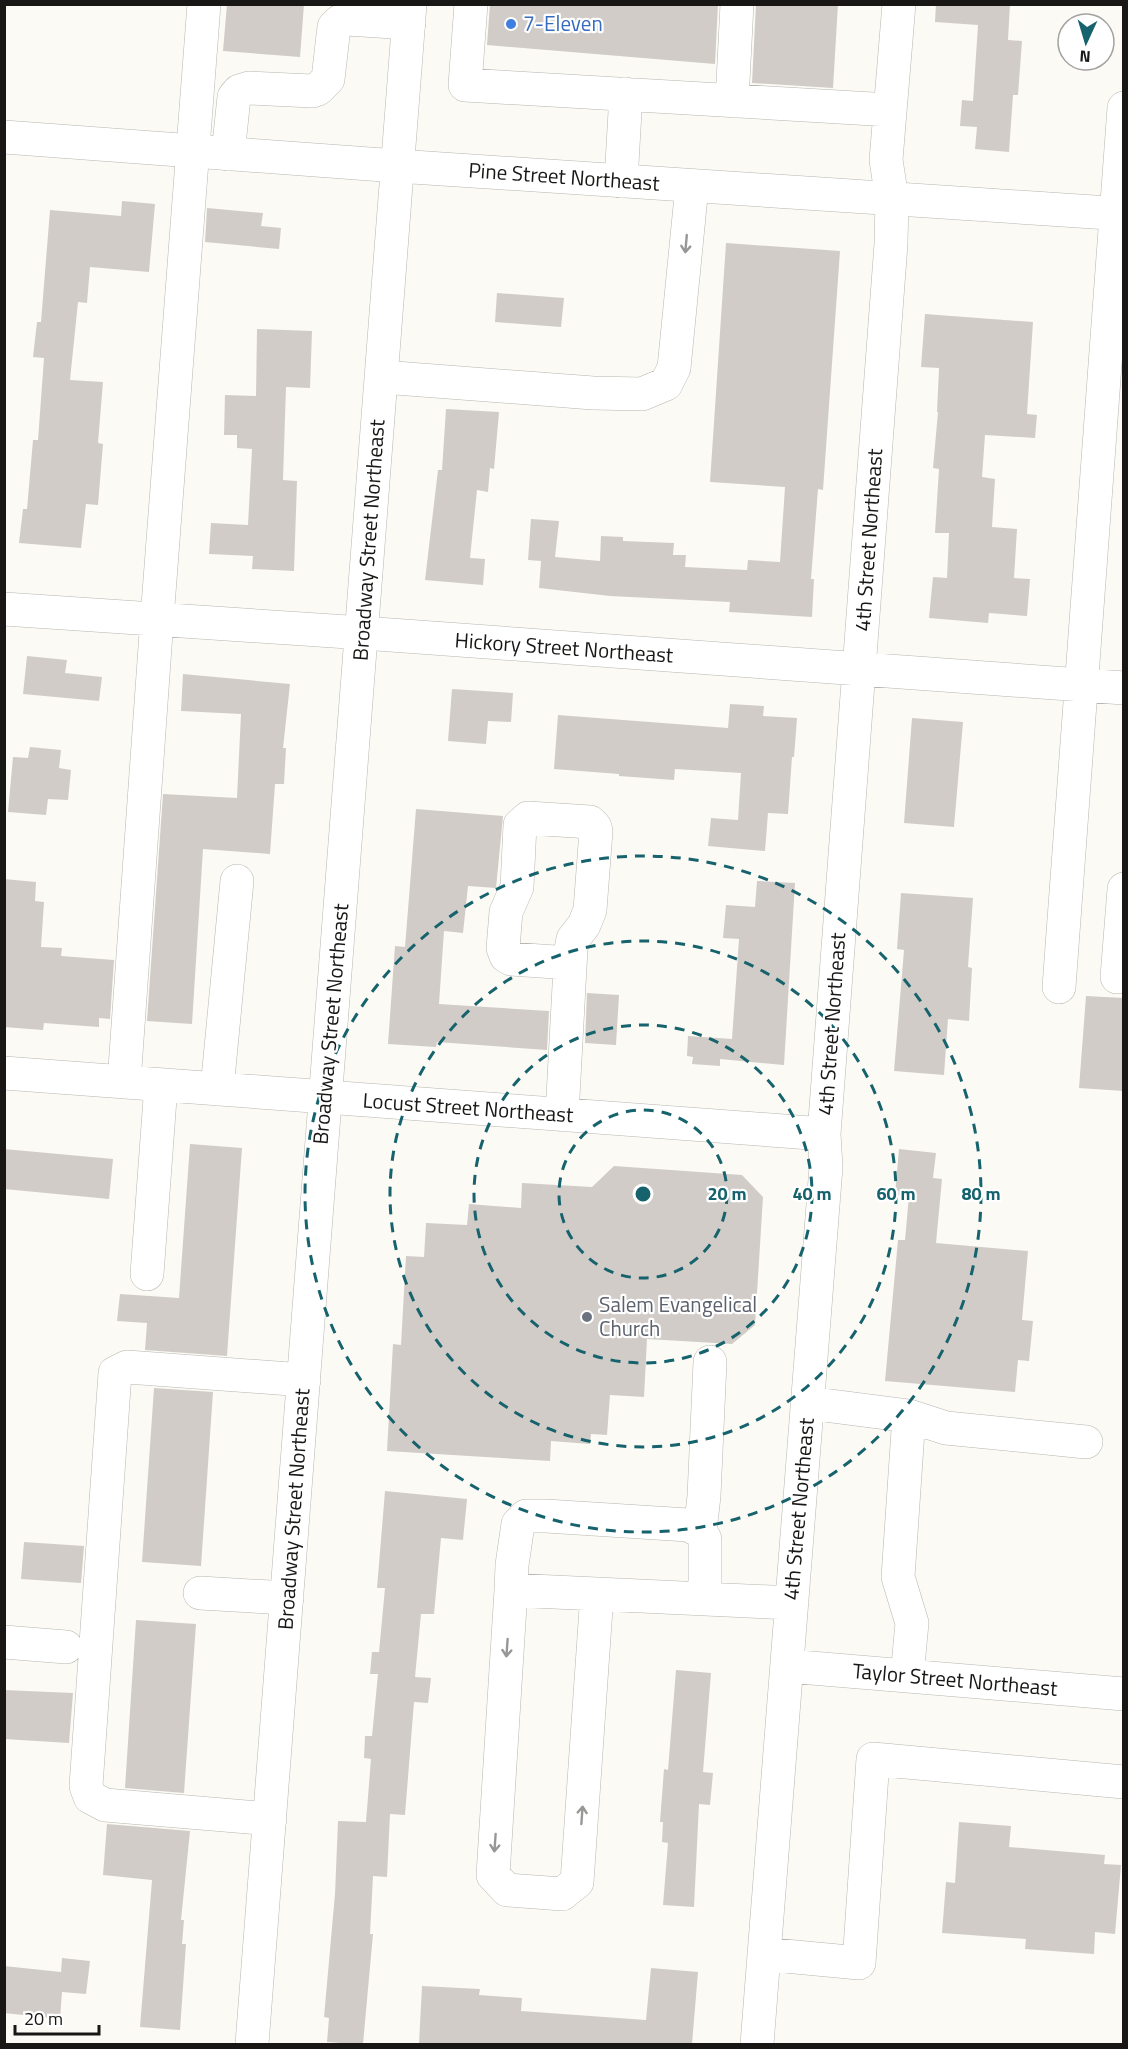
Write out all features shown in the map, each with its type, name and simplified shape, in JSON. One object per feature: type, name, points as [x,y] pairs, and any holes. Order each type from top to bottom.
[{"type":"street","points":[[124,1082],[204,4]]},
{"type":"street","points":[[471,4],[465,84],[890,110]]},
{"type":"street","points":[[732,101],[737,4]]},
{"type":"street","name":"4th Street Northeast","points":[[757,2044],[826,1167],[824,1134],[891,244],[892,199],[886,160],[899,4]]},
{"type":"street","points":[[228,154],[234,97],[239,91],[249,88],[312,91],[318,89],[328,79],[334,27],[340,21],[410,14]]},
{"type":"street","name":"Broadway Street Northeast","points":[[252,2044],[410,14]]},
{"type":"street","points":[[197,94],[234,97]]},
{"type":"street","points":[[621,181],[626,94]]},
{"type":"street","points":[[1059,987],[1080,685],[1120,214],[1124,108]]},
{"type":"street","name":"Pine Street Northeast","points":[[4,137],[397,166],[1120,214]]},
{"type":"street","points":[[382,377],[593,393],[642,394],[666,384],[674,368],[692,186]]},
{"type":"street","name":"Hickory Street Northeast","points":[[4,609],[1124,688]]},
{"type":"street","points":[[562,1115],[570,963],[573,939],[584,924],[590,910],[595,826],[590,822],[528,818],[520,825],[517,887],[506,912],[503,948],[506,956],[511,959],[570,963]]},
{"type":"street","points":[[217,1089],[237,881]]},
{"type":"street","points":[[1117,977],[1124,890]]},
{"type":"street","name":"Locust Street Northeast","points":[[4,1073],[824,1134]]},
{"type":"street","points":[[147,1274],[161,1085]]},
{"type":"street","points":[[700,1531],[704,1496],[710,1362]]},
{"type":"street","points":[[270,1819],[105,1805],[90,1797],[86,1786],[115,1373],[127,1367],[304,1380]]},
{"type":"street","points":[[808,1403],[909,1416],[946,1428],[1086,1442]]},
{"type":"street","points":[[907,1676],[912,1623],[898,1577],[909,1416]]},
{"type":"street","points":[[597,1594],[577,1882],[562,1894],[507,1890],[493,1875],[512,1565],[518,1524],[526,1516],[688,1524],[700,1531],[705,1539],[705,1599]]},
{"type":"street","points":[[511,1590],[792,1603]]},
{"type":"street","points":[[201,1593],[287,1598]]},
{"type":"street","points":[[4,1642],[66,1647]]},
{"type":"street","name":"Taylor Street Northeast","points":[[787,1666],[1124,1694]]},
{"type":"street","points":[[764,1954],[859,1963],[873,1759],[1124,1782]]},
{"type":"building","points":[[227,4],[304,4],[300,57],[223,51]]},
{"type":"building","points":[[490,4],[718,4],[715,64],[487,45]]},
{"type":"building","points":[[756,4],[838,4],[833,88],[752,83]]},
{"type":"building","points":[[936,4],[1010,4],[1008,40],[1022,41],[1018,95],[1013,95],[1009,152],[975,149],[977,127],[960,126],[962,100],[973,101],[978,25],[935,22]]},
{"type":"building","points":[[122,201],[155,204],[149,272],[90,267],[87,303],[78,302],[70,380],[103,382],[98,443],[103,444],[98,505],[86,504],[81,548],[19,543],[23,509],[27,509],[33,440],[38,440],[44,358],[33,357],[37,322],[41,322],[50,210],[121,216]]},
{"type":"building","points":[[207,208],[263,213],[261,226],[281,228],[279,249],[205,242]]},
{"type":"building","points":[[726,243],[840,251],[823,490],[818,489],[811,579],[814,579],[812,617],[729,612],[730,602],[610,596],[539,588],[541,561],[528,560],[531,519],[559,521],[555,557],[600,561],[601,536],[623,537],[623,541],[674,543],[673,555],[686,555],[685,567],[747,570],[748,560],[780,562],[785,487],[710,482]]},
{"type":"building","points":[[497,293],[564,298],[561,327],[495,322]]},
{"type":"building","points":[[925,314],[1033,322],[1027,414],[1037,415],[1035,438],[985,435],[982,477],[995,479],[992,527],[1017,529],[1014,578],[1030,579],[1027,616],[989,613],[988,623],[929,618],[933,577],[947,578],[949,533],[935,533],[939,469],[933,468],[939,368],[921,367]]},
{"type":"building","points":[[257,329],[312,331],[310,388],[286,387],[283,480],[297,481],[294,571],[252,569],[253,556],[209,554],[211,523],[248,525],[252,449],[237,448],[237,435],[224,435],[225,395],[256,396]]},
{"type":"building","points":[[446,409],[499,412],[494,469],[490,468],[488,492],[477,490],[470,558],[485,559],[483,585],[425,580],[438,470],[442,470]]},
{"type":"building","points":[[27,656],[67,660],[65,673],[102,677],[99,701],[23,694]]},
{"type":"building","points":[[183,674],[290,684],[283,748],[286,748],[284,784],[275,784],[270,854],[203,849],[192,1024],[147,1021],[163,794],[237,798],[241,714],[181,711]]},
{"type":"building","points":[[452,689],[513,693],[511,722],[488,721],[486,744],[448,741]]},
{"type":"building","points":[[730,704],[764,706],[763,716],[797,718],[788,814],[768,813],[765,851],[708,846],[711,818],[738,820],[741,773],[675,769],[674,780],[554,769],[558,715],[728,728]]},
{"type":"building","points":[[912,718],[963,722],[954,827],[904,823]]},
{"type":"building","points":[[30,747],[61,750],[59,768],[71,770],[68,800],[48,799],[46,815],[8,812],[13,757],[28,758]]},
{"type":"building","points":[[416,809],[503,816],[496,888],[468,886],[463,933],[444,931],[439,1004],[549,1011],[547,1050],[437,1042],[436,1047],[388,1044],[395,946],[405,947]]},
{"type":"building","points":[[4,879],[36,882],[35,901],[44,902],[41,947],[62,948],[61,956],[114,960],[110,1019],[99,1018],[99,1027],[44,1023],[43,1030],[4,1027]]},
{"type":"building","points":[[757,881],[795,883],[784,1065],[720,1059],[720,1066],[692,1064],[693,1057],[687,1056],[688,1036],[732,1039],[739,939],[723,938],[726,905],[755,907]]},
{"type":"building","points":[[901,893],[973,898],[968,967],[972,968],[969,1021],[948,1019],[944,1075],[894,1071],[904,950],[897,949]]},
{"type":"building","points":[[587,993],[619,995],[616,1045],[585,1043]]},
{"type":"building","points":[[1086,996],[1124,998],[1124,1091],[1079,1088]]},
{"type":"building","points":[[190,1144],[242,1148],[227,1356],[145,1350],[147,1323],[117,1321],[120,1294],[179,1298]]},
{"type":"building","points":[[4,1149],[113,1159],[109,1199],[4,1189]]},
{"type":"building","points":[[899,1149],[936,1153],[933,1178],[942,1179],[936,1243],[1028,1251],[1022,1320],[1033,1321],[1029,1361],[1018,1360],[1015,1392],[885,1381],[898,1240],[905,1240],[909,1196],[895,1195]]},
{"type":"building","name":"Salem Evangelical Church","points":[[614,1166],[742,1175],[763,1197],[755,1325],[732,1344],[647,1339],[644,1397],[610,1395],[607,1435],[591,1434],[590,1444],[551,1441],[550,1461],[387,1451],[393,1344],[401,1345],[406,1256],[424,1257],[426,1223],[467,1225],[469,1204],[521,1208],[522,1183],[592,1187]]},
{"type":"building","points":[[154,1388],[213,1392],[201,1566],[142,1562]]},
{"type":"building","points":[[385,1491],[467,1499],[463,1540],[441,1538],[434,1614],[421,1614],[415,1677],[431,1678],[428,1703],[414,1702],[405,1815],[390,1814],[387,1877],[373,1876],[370,1934],[373,1934],[363,2044],[327,2042],[329,2018],[324,2017],[335,1894],[338,1821],[366,1822],[371,1759],[364,1758],[365,1736],[372,1736],[378,1674],[370,1674],[372,1652],[379,1652],[385,1588],[377,1588]]},
{"type":"building","points":[[24,1542],[84,1546],[81,1583],[21,1579]]},
{"type":"building","points":[[136,1620],[196,1624],[184,1793],[125,1788]]},
{"type":"building","points":[[676,1670],[711,1673],[703,1772],[713,1773],[710,1805],[699,1804],[694,1907],[663,1905],[668,1843],[662,1842],[663,1822],[660,1822],[664,1769],[668,1770]]},
{"type":"building","points":[[4,1690],[73,1693],[69,1743],[4,1739]]},
{"type":"building","points":[[959,1822],[1011,1826],[1009,1847],[1105,1855],[1104,1864],[1121,1865],[1115,1934],[1095,1932],[1094,1954],[1025,1949],[1026,1939],[942,1933],[946,1882],[955,1883]]},
{"type":"building","points":[[107,1824],[190,1831],[181,1920],[184,1920],[182,1944],[186,1944],[180,2030],[140,2027],[152,1880],[103,1875]]},
{"type":"building","points":[[62,1958],[90,1961],[86,1994],[62,1992],[60,2019],[4,2013],[4,1966],[61,1972]]},
{"type":"building","points":[[651,1968],[698,1972],[692,2044],[419,2044],[422,1986],[480,1989],[479,1995],[522,1998],[521,2011],[646,2020]]},
{"type":"place","name":"7-Eleven","points":[[511,24]]},
{"type":"place","name":"Salem Evangelical Church","points":[[587,1317]]}]
